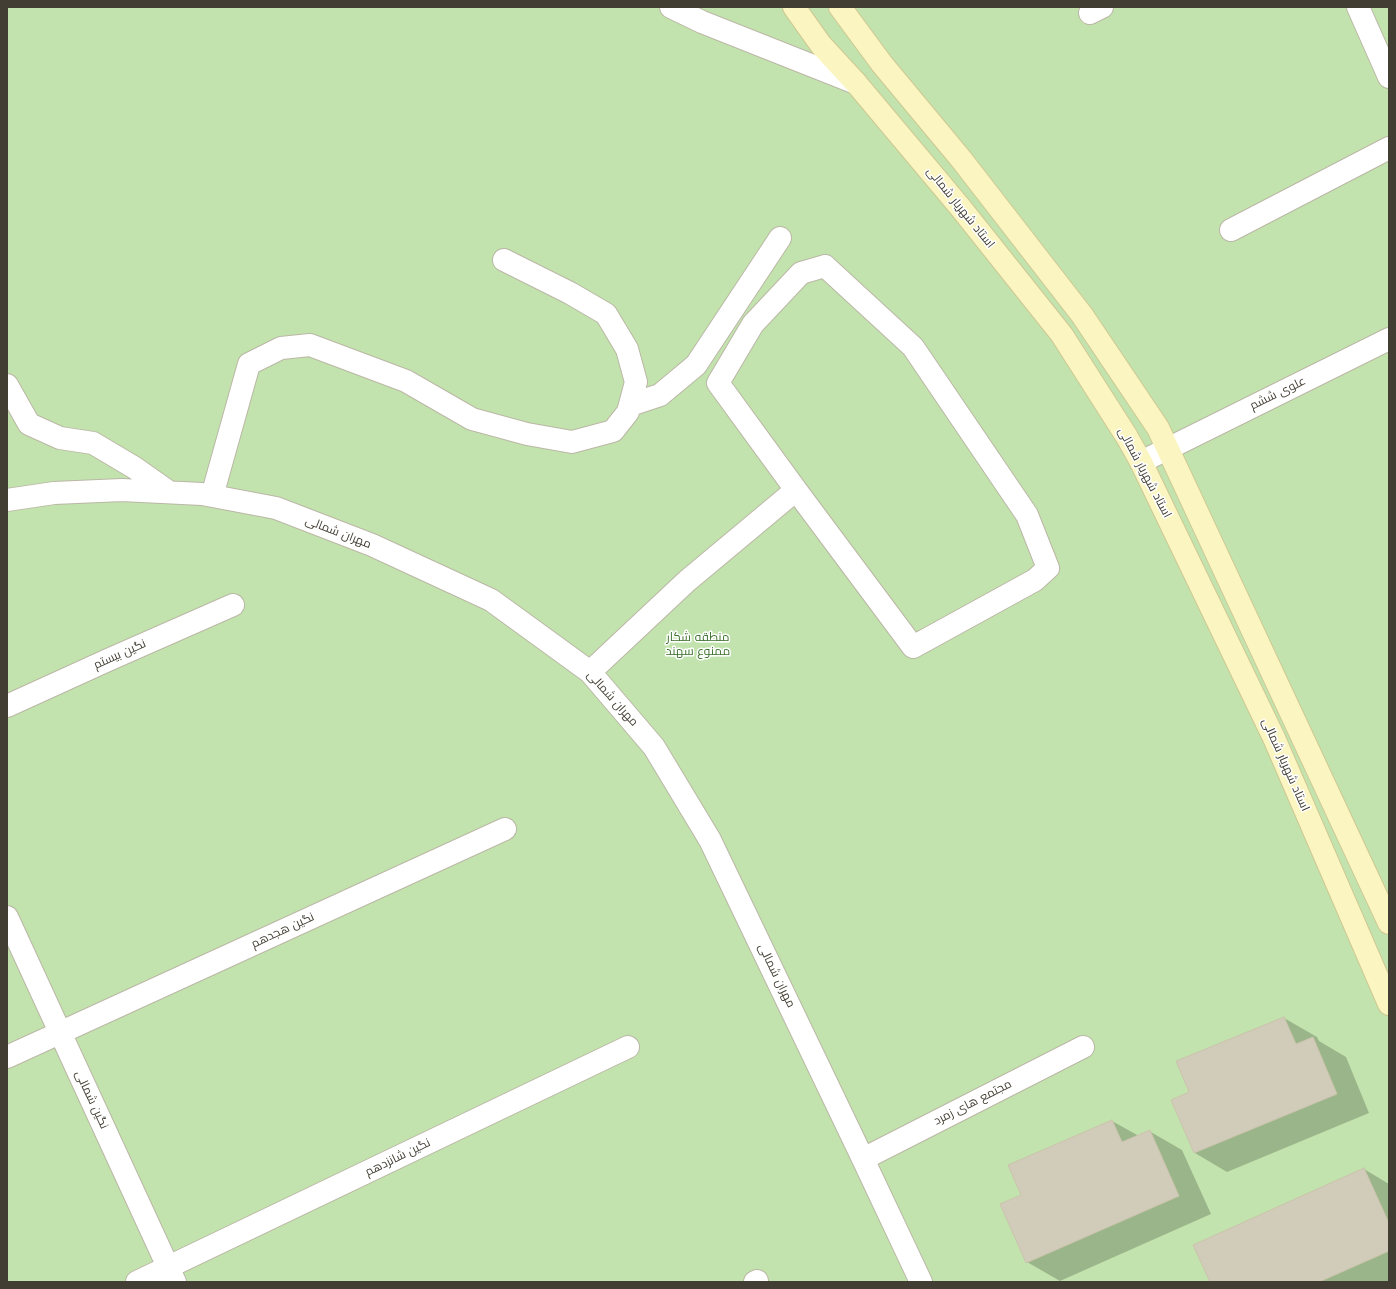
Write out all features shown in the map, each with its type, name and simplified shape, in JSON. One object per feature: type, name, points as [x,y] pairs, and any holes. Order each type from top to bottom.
[{"type":"street","points":[[671,7],[702,22],[856,83],[882,64]]},
{"type":"street","name":"استاد شهریار شمالی","points":[[794,7],[821,45],[856,83],[960,207],[1062,335],[1127,437],[1141,462],[1274,738],[1389,1004]]},
{"type":"street","points":[[840,7],[882,64],[961,159],[1082,315],[1158,428],[1389,923]]},
{"type":"street","points":[[1358,7],[1389,77]]},
{"type":"street","points":[[1231,230],[1389,148]]},
{"type":"street","points":[[630,405],[660,395],[696,366],[780,238]]},
{"type":"street","points":[[212,496],[249,364],[280,348],[310,345],[406,381],[472,419],[527,434],[572,442],[613,431],[628,412],[636,382],[627,348],[606,314],[570,292],[504,260]]},
{"type":"street","points":[[825,266],[914,347],[1027,515],[1048,568],[1035,580],[913,647],[796,490],[718,383],[753,324],[801,273],[825,266]]},
{"type":"street","name":"علوی ششم","points":[[1141,462],[1389,339]]},
{"type":"street","points":[[7,384],[29,424],[60,438],[93,443],[135,468],[169,492]]},
{"type":"street","name":"مهران شمالی","points":[[7,500],[54,493],[122,490],[202,494],[276,508],[372,546],[492,600],[590,672],[654,746],[710,840],[863,1159],[920,1282]]},
{"type":"street","points":[[590,672],[688,581],[796,490]]},
{"type":"street","name":"نگین بیستم","points":[[7,706],[233,605]]},
{"type":"street","name":"نگین هجدهم","points":[[7,1057],[506,829]]},
{"type":"street","name":"نگین شمالی","points":[[7,917],[171,1275]]},
{"type":"street","name":"نگین شانزدهم","points":[[137,1282],[171,1275],[628,1047]]},
{"type":"street","name":"مجتمع های زمرد","points":[[863,1159],[1083,1048]]},
{"type":"green space","name":"منطقه شکار ممنوع سهند","points":[[7,7],[1389,7],[1389,1282],[7,1282]]},
{"type":"building","points":[[1284,1017],[1296,1044],[1313,1037],[1337,1094],[1194,1153],[1171,1100],[1189,1092],[1176,1061]]},
{"type":"building","points":[[1112,1120],[1122,1142],[1150,1130],[1179,1196],[1026,1263],[1000,1204],[1021,1195],[1008,1165]]},
{"type":"building","points":[[1364,1168],[1389,1223],[1389,1251],[1319,1282],[1210,1282],[1193,1245]]}]
